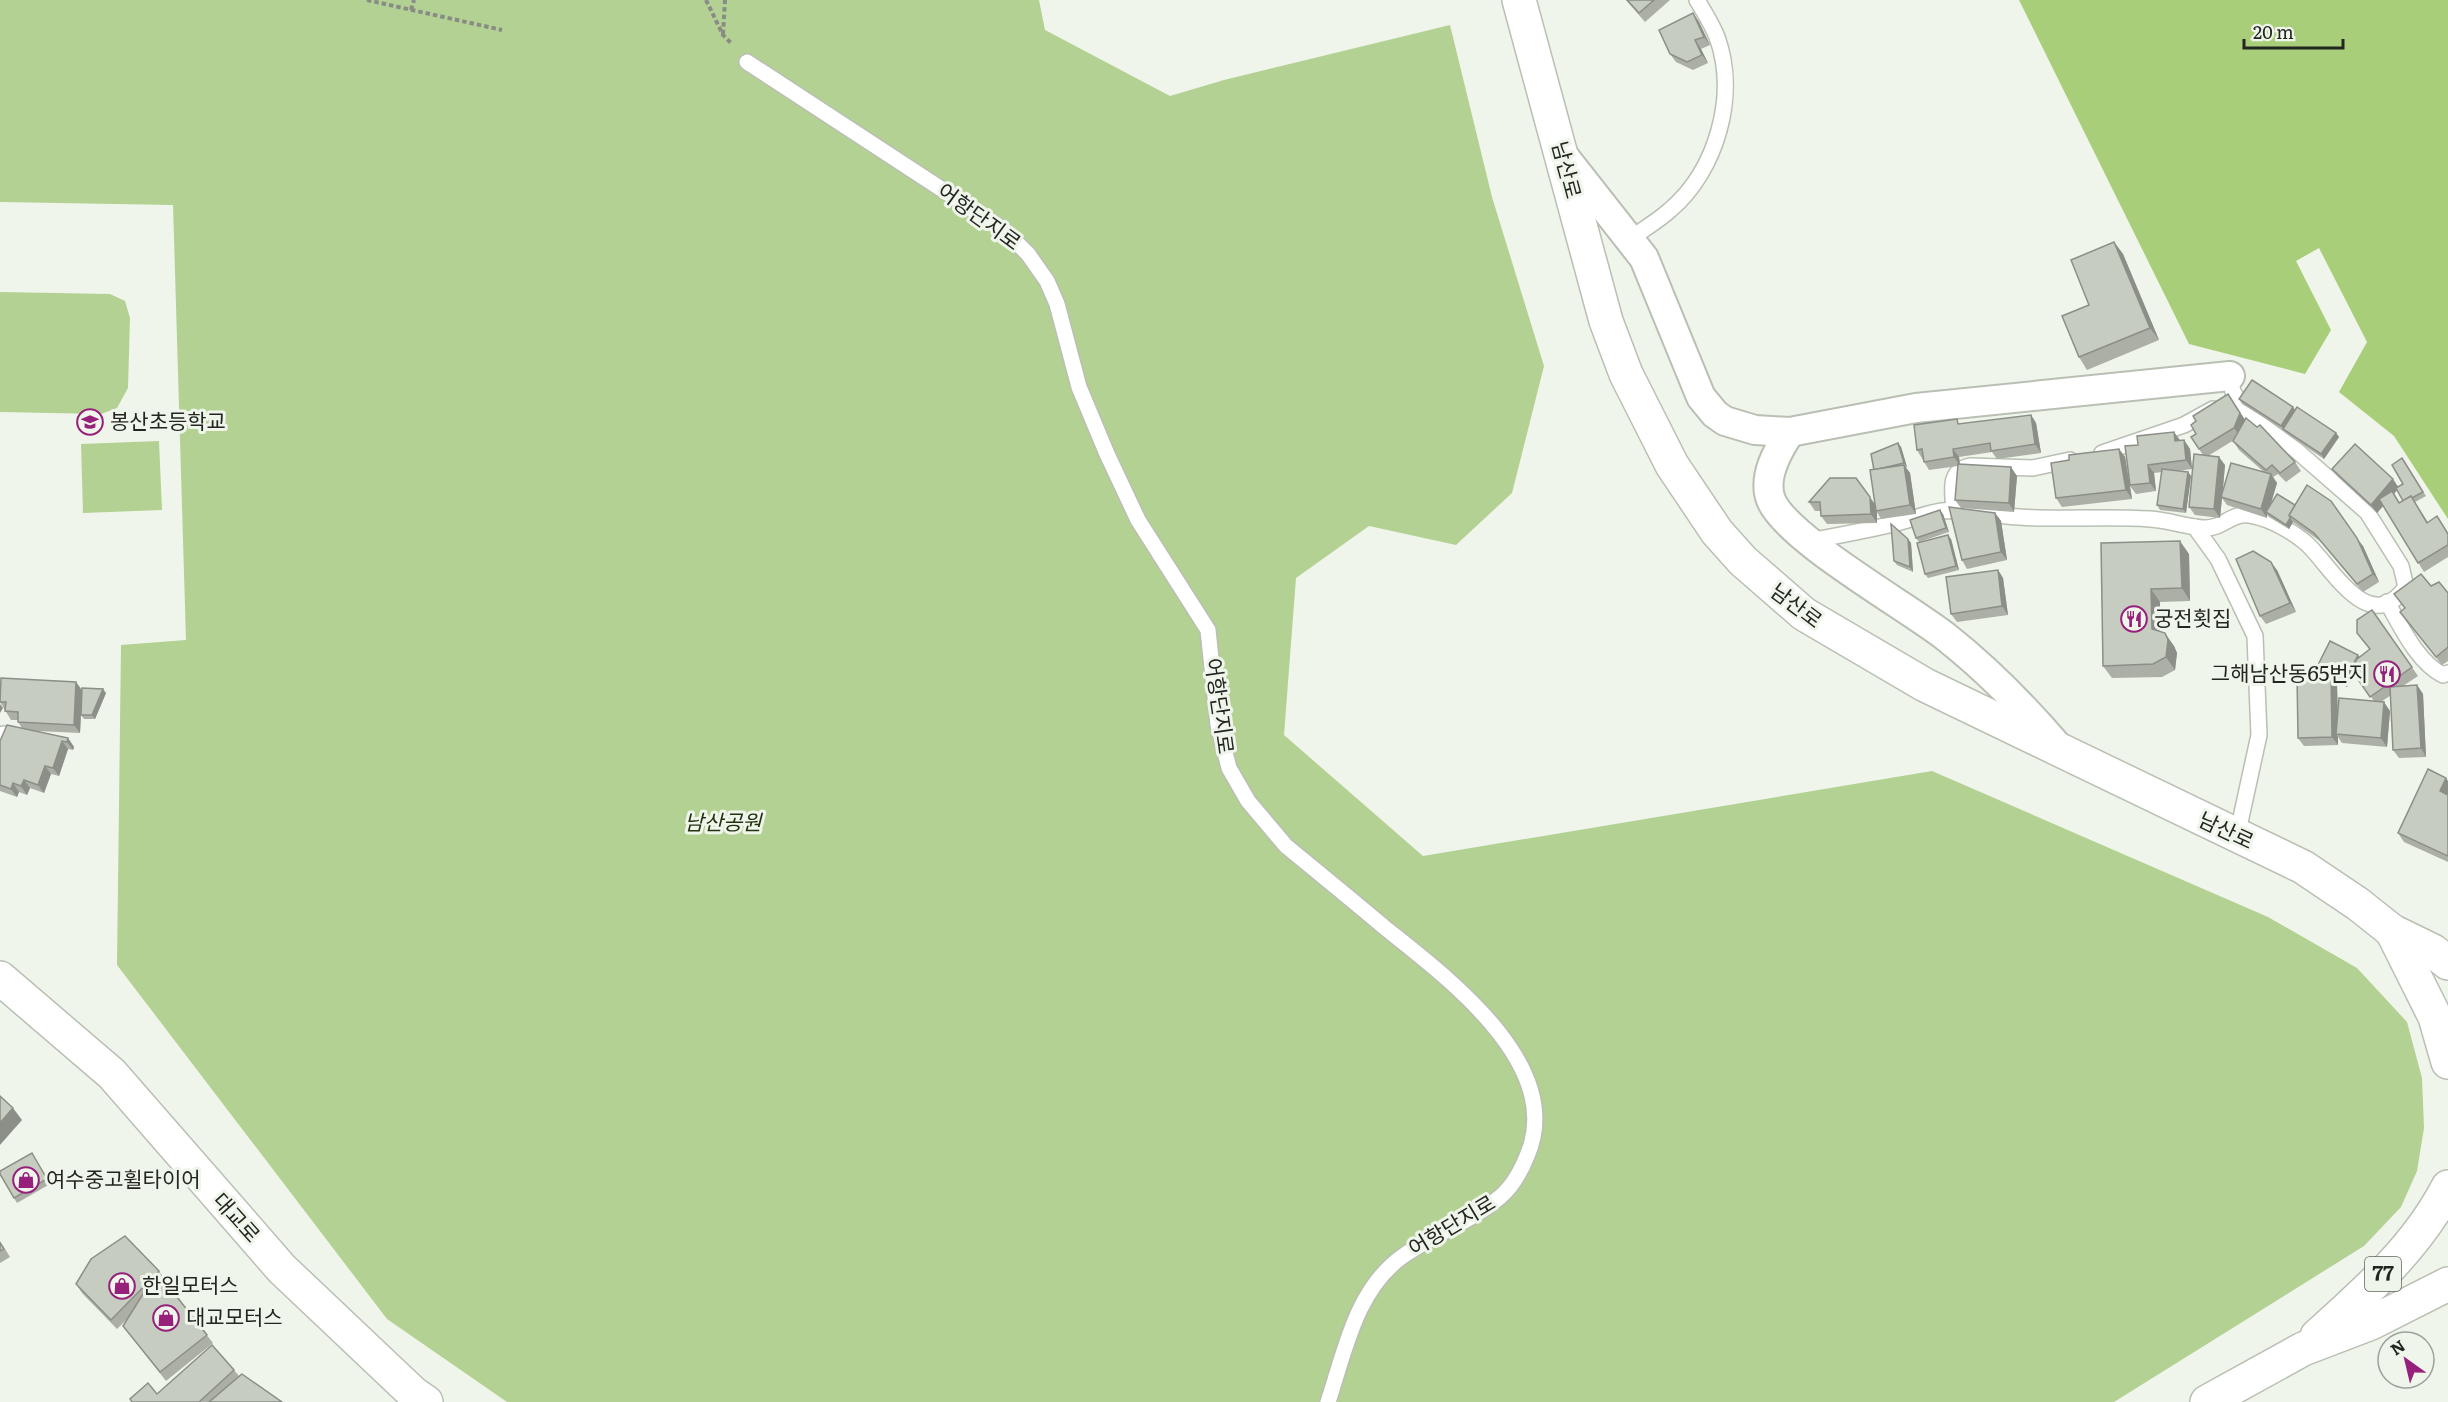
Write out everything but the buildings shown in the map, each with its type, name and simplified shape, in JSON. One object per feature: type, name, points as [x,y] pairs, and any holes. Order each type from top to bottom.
[{"type":"street","name":"남산로","points":[[1520,0],[1606,321],[1626,374],[1672,465],[1717,532],[1768,585],[1831,633],[1925,686],[2303,867],[2358,904],[2392,931]]},
{"type":"street","points":[[1560,151],[1651,272],[1696,388],[1707,406],[1725,421],[1737,425],[1790,432],[1916,408],[2231,384]]},
{"type":"street","points":[[1790,432],[1774,460],[1769,488],[1777,510],[1809,541],[1944,636],[1977,663],[2020,703],[2064,754]]},
{"type":"street","points":[[2392,931],[2433,951],[2448,963]]},
{"type":"street","points":[[2392,931],[2434,1017],[2448,1062]]},
{"type":"street","name":"대교로","points":[[0,978],[111,1074],[282,1269],[426,1402]]},
{"type":"street","name":"77","points":[[2303,1349],[2379,1278],[2416,1239],[2448,1187]]},
{"type":"street","name":"77","points":[[2207,1402],[2303,1349],[2371,1323],[2448,1284]]},
{"type":"lane","points":[[1629,240],[1670,210],[1697,180],[1706,166],[1721,121],[1724,88],[1721,54],[1717,37],[1696,0]]},
{"type":"lane","name":"어항단지로","points":[[747,62],[1004,230],[1028,254],[1047,281],[1057,304],[1079,387],[1138,520],[1208,630],[1222,746],[1238,786],[1266,825],[1286,846],[1455,985],[1499,1033],[1527,1081],[1536,1110],[1536,1127],[1532,1146],[1514,1180],[1502,1196],[1482,1211],[1404,1255],[1374,1284],[1357,1315],[1328,1402]]},
{"type":"lane","points":[[1809,541],[1954,511],[2018,517],[2152,519],[2195,527],[2218,526],[2236,515],[2244,514],[2267,520],[2304,541],[2343,586],[2366,603],[2387,602],[2401,594],[2406,582],[2401,566],[2367,512],[2296,450],[2249,416],[2231,384],[2210,411],[2184,425],[2119,450],[2034,468],[1970,466],[1960,468],[1953,477],[1954,511]]},
{"type":"lane","points":[[2195,527],[2218,559],[2255,636],[2259,735],[2237,836]]},
{"type":"lane","points":[[2387,602],[2421,653],[2436,671],[2443,675],[2448,673]]},
{"type":"path","points":[[367,0],[502,30]]},
{"type":"path","points":[[411,10],[414,0]]},
{"type":"path","points":[[706,0],[723,34],[747,62]]},
{"type":"path","points":[[723,34],[725,0]]},
{"type":"green space","name":"남산공원","points":[[0,0],[1039,0],[1045,30],[1170,96],[1224,80],[1450,25],[1492,197],[1544,366],[1512,493],[1456,545],[1369,526],[1296,578],[1284,735],[1423,856],[1932,771],[2268,917],[2357,968],[2407,1022],[2422,1078],[2424,1128],[2417,1171],[2401,1207],[2364,1246],[2114,1402],[507,1402],[387,1319],[117,965],[121,645],[186,640],[173,205],[0,202]]},
{"type":"green space","points":[[0,292],[110,294],[125,301],[130,318],[128,388],[117,408],[101,414],[0,412]]},
{"type":"green space","points":[[159,441],[162,510],[83,513],[81,444]]},
{"type":"shaded area","points":[[2019,0],[2448,0],[2448,519],[2394,436],[2339,392],[2367,342],[2319,248],[2296,261],[2331,330],[2305,374],[2189,344]]},
{"type":"place","name":"봉산초등학교","points":[[90,422]]},
{"type":"place","name":"궁전횟집","points":[[2134,619]]},
{"type":"place","name":"그해남산동65번지","points":[[2387,674]]},
{"type":"place","name":"여수중고휠타이어","points":[[26,1180]]},
{"type":"place","name":"한일모터스","points":[[122,1286]]},
{"type":"place","name":"대교모터스","points":[[166,1318]]}]
